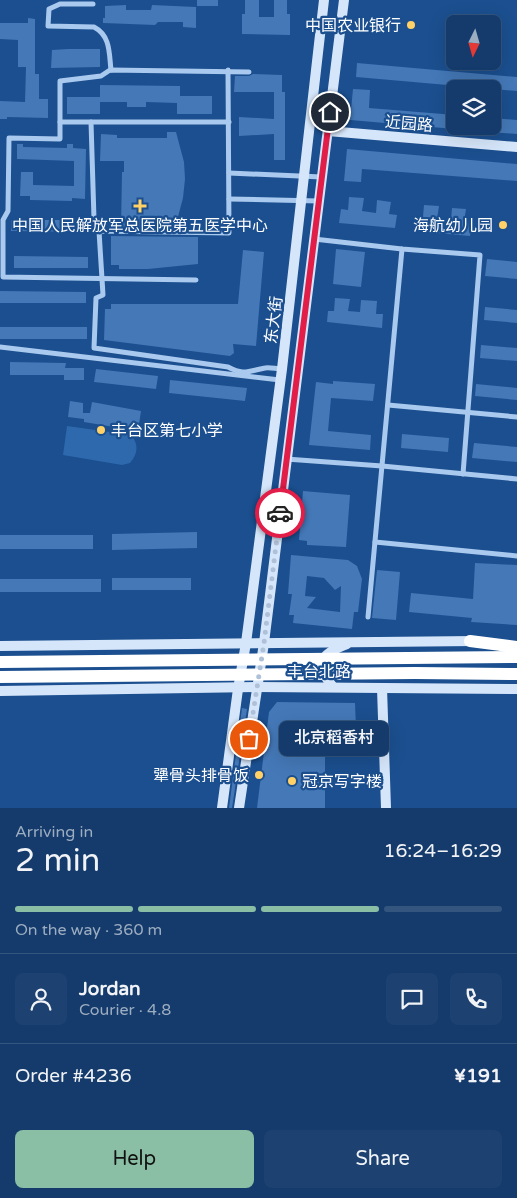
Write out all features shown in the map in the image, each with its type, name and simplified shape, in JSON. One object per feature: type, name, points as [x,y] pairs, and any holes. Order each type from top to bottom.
[{"type":"highway","points":[[470,641],[517,647]]},
{"type":"highway","name":"丰台北路","points":[[0,662],[58,663],[517,657]]},
{"type":"highway","name":"丰台北路","points":[[0,677],[415,673],[517,674]]},
{"type":"main road","name":"东大街","points":[[222,808],[282,369],[324,0]]},
{"type":"main road","name":"东大街","points":[[239,808],[264,643],[344,0]]},
{"type":"main road","name":"近园路","points":[[328,131],[517,147]]},
{"type":"main road","name":"丰台北路","points":[[0,646],[517,640]]},
{"type":"main road","points":[[333,688],[321,670],[322,664],[326,655],[334,649],[352,642]]},
{"type":"main road","name":"丰台北路","points":[[0,692],[257,688],[517,689]]},
{"type":"main road","points":[[382,688],[386,808]]},
{"type":"street","points":[[92,4],[60,4],[49,8],[48,26],[94,27],[101,31],[109,43],[110,70]]},
{"type":"street","points":[[196,280],[3,277],[3,220],[8,212],[9,138],[60,139],[60,80],[101,76],[110,70],[228,70],[249,72]]},
{"type":"street","points":[[99,231],[229,233],[228,70]]},
{"type":"street","points":[[60,122],[229,122]]},
{"type":"street","points":[[91,122],[94,219],[99,231],[103,295],[96,298],[94,348],[228,367],[236,372],[252,373],[266,368],[282,369]]},
{"type":"street","points":[[229,173],[322,177]]},
{"type":"street","points":[[229,199],[319,201]]},
{"type":"street","points":[[314,239],[402,249],[480,255],[464,474]]},
{"type":"street","points":[[368,617],[402,249]]},
{"type":"street","points":[[0,347],[280,380]]},
{"type":"street","points":[[388,405],[517,417]]},
{"type":"street","points":[[286,459],[382,466],[517,480]]},
{"type":"street","points":[[375,542],[517,556]]},
{"type":"shaded area","points":[[67,426],[131,435],[134,438],[137,449],[135,456],[130,463],[122,465],[63,455]]},
{"type":"building","points":[[197,0],[218,0],[218,6],[197,6]]},
{"type":"building","points":[[245,0],[259,0],[259,17],[274,17],[274,0],[287,0],[287,14],[290,14],[290,35],[242,34],[242,14],[245,14]]},
{"type":"building","points":[[126,5],[126,10],[151,10],[152,5],[196,7],[196,28],[183,27],[183,22],[158,22],[155,25],[103,23],[105,6]]},
{"type":"building","points":[[28,18],[35,19],[35,74],[39,74],[39,99],[48,99],[48,118],[7,117],[7,119],[0,119],[0,101],[25,102],[26,67],[18,67],[18,40],[0,39],[0,23],[28,23]]},
{"type":"building","points":[[100,49],[100,67],[51,68],[52,50]]},
{"type":"building","points":[[357,63],[517,77],[517,91],[501,90],[501,80],[446,80],[446,85],[356,77]]},
{"type":"building","points":[[253,74],[282,75],[282,92],[285,92],[285,160],[274,160],[274,134],[239,136],[239,117],[274,119],[274,92],[234,92],[235,76],[249,76]]},
{"type":"building","points":[[100,85],[180,86],[180,96],[212,96],[212,114],[177,114],[177,103],[146,102],[146,107],[127,107],[127,102],[100,102]]},
{"type":"building","points":[[353,89],[370,90],[369,108],[446,114],[446,128],[350,120]]},
{"type":"building","points":[[67,97],[100,97],[100,114],[67,114]]},
{"type":"building","points":[[501,119],[517,120],[517,134],[501,133]]},
{"type":"building","points":[[167,132],[176,132],[184,162],[183,198],[175,228],[121,227],[124,161],[100,161],[101,134],[117,135],[117,138],[167,138]]},
{"type":"building","points":[[17,144],[23,144],[23,147],[67,148],[67,144],[73,144],[73,148],[86,149],[85,199],[72,198],[72,201],[30,200],[30,196],[20,196],[21,172],[33,172],[33,185],[74,186],[74,161],[17,159]]},
{"type":"building","points":[[347,149],[517,164],[517,181],[362,169],[361,182],[344,181]]},
{"type":"building","points":[[349,197],[364,198],[362,211],[376,213],[377,200],[391,202],[389,214],[397,215],[395,228],[339,223],[341,209],[348,210]]},
{"type":"building","points":[[424,205],[439,206],[437,219],[451,220],[452,208],[466,209],[464,222],[472,223],[470,236],[414,231],[416,217],[423,217]]},
{"type":"building","points":[[11,220],[85,220],[85,232],[11,231]]},
{"type":"building","points":[[111,236],[198,237],[198,264],[148,269],[119,269],[119,265],[111,265]]},
{"type":"building","points":[[336,249],[365,252],[361,287],[333,284]]},
{"type":"building","points":[[243,250],[264,252],[256,346],[233,344],[234,353],[230,356],[104,340],[105,309],[111,309],[111,304],[238,304]]},
{"type":"building","points":[[14,256],[88,257],[88,268],[14,268]]},
{"type":"building","points":[[487,259],[517,262],[517,279],[485,276]]},
{"type":"building","points":[[0,291],[86,292],[86,303],[0,303]]},
{"type":"building","points":[[335,298],[350,299],[348,311],[360,312],[361,300],[377,301],[376,314],[383,314],[382,328],[327,322],[328,311],[334,311]]},
{"type":"building","points":[[485,307],[517,310],[517,323],[484,320]]},
{"type":"building","points":[[0,327],[87,327],[87,339],[0,339]]},
{"type":"building","points":[[481,345],[517,348],[517,361],[480,358]]},
{"type":"building","points":[[10,362],[66,363],[65,368],[84,368],[84,380],[64,380],[64,375],[10,375]]},
{"type":"building","points":[[96,369],[158,376],[156,389],[94,382]]},
{"type":"building","points":[[170,380],[247,388],[245,401],[169,393]]},
{"type":"building","points":[[333,381],[375,384],[373,401],[331,398],[328,431],[371,435],[370,450],[309,445],[316,382],[333,384]]},
{"type":"building","points":[[476,384],[517,388],[517,400],[475,396]]},
{"type":"building","points":[[70,401],[83,403],[83,413],[90,413],[92,402],[141,411],[138,431],[84,422],[84,419],[68,417]]},
{"type":"building","points":[[402,434],[449,438],[448,452],[401,448]]},
{"type":"building","points":[[474,443],[517,447],[517,462],[472,458]]},
{"type":"building","points":[[303,491],[350,495],[346,547],[307,545],[307,541],[299,540]]},
{"type":"building","points":[[197,532],[197,548],[112,550],[112,534]]},
{"type":"building","points":[[0,535],[93,535],[93,549],[0,549]]},
{"type":"building","points":[[291,555],[348,560],[357,566],[362,579],[358,612],[354,612],[352,629],[293,623],[294,615],[289,615],[292,594],[288,594]],"holes":[[[307,576],[324,578],[335,590],[341,586],[340,612],[307,608],[316,597],[305,596]]]},
{"type":"building","points":[[475,563],[517,565],[517,625],[471,622],[472,618],[409,612],[411,593],[473,599]]},
{"type":"building","points":[[377,570],[400,572],[396,620],[372,618]]},
{"type":"building","points":[[112,578],[191,578],[191,590],[112,590]]},
{"type":"building","points":[[0,579],[101,579],[101,592],[0,592]]},
{"type":"building","name":"冠京写字楼","points":[[277,702],[355,703],[357,753],[325,754],[325,808],[257,808],[269,712]]},
{"type":"building","points":[[242,708],[247,709],[232,808],[229,808]]},
{"type":"way so far","points":[[249,739],[264,643],[280,513]]},
{"type":"place","name":"中国农业银行","points":[[411,25]]},
{"type":"place","name":"中国人民解放军总医院第五医学中心","points":[[140,206]]},
{"type":"place","name":"海航幼儿园","points":[[503,225]]},
{"type":"place","name":"丰台区第七小学","points":[[101,430]]},
{"type":"place","name":"北京稻香村","points":[[249,739]]},
{"type":"place","name":"犟骨头排骨饭","points":[[259,775]]},
{"type":"place","name":"冠京写字楼","points":[[292,781]]},
{"type":"route","points":[[280,513],[330,112]]}]
